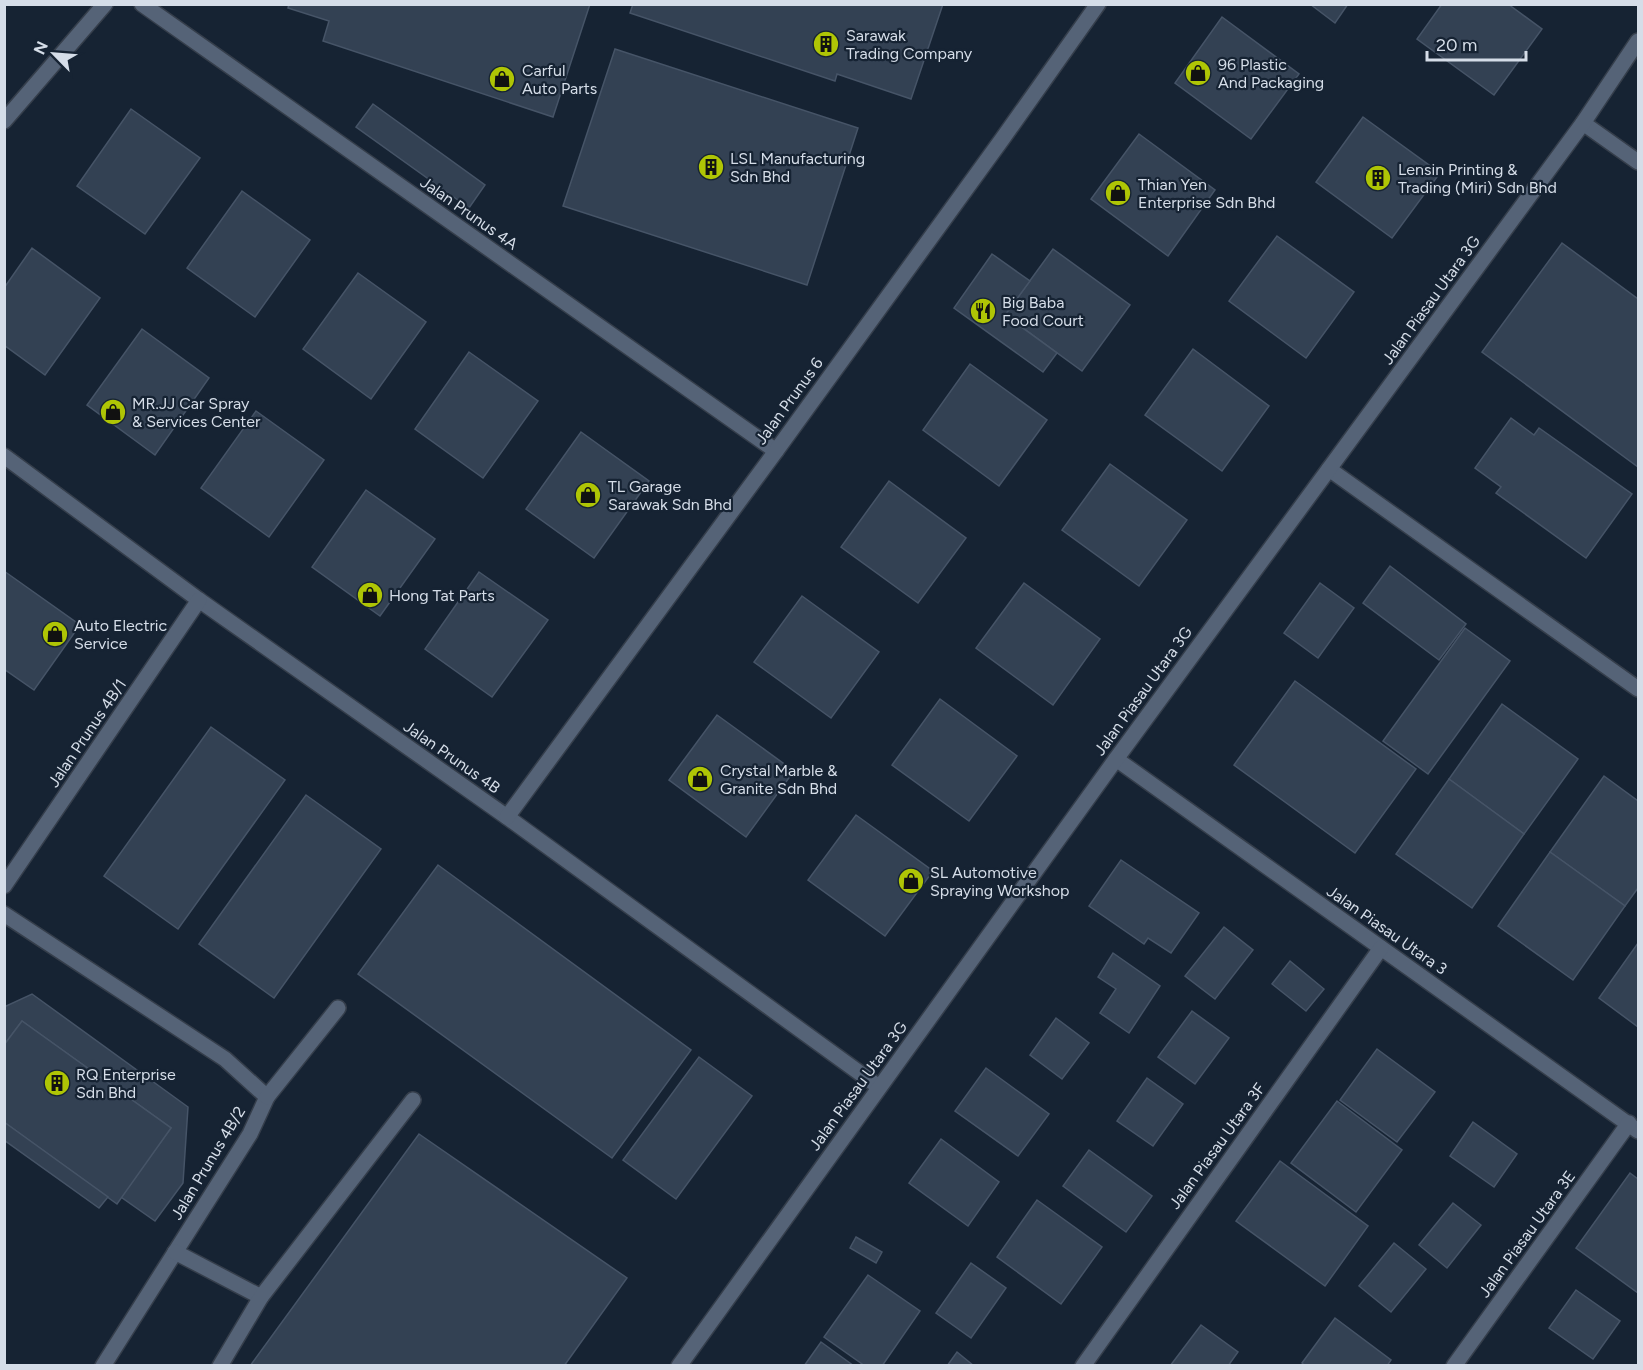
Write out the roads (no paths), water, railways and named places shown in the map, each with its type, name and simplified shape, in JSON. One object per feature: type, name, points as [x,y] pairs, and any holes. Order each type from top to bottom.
[{"type":"street","points":[[4,121],[105,4]]},
{"type":"street","name":"Jalan Prunus 4A","points":[[142,4],[776,451]]},
{"type":"street","name":"Jalan Prunus 6","points":[[507,817],[776,451],[1098,4]]},
{"type":"street","name":"Jalan Piasau Utara 3G","points":[[679,1365],[1116,759],[1583,123],[1638,41]]},
{"type":"street","points":[[1583,123],[1638,162]]},
{"type":"street","name":"Jalan Prunus 4B","points":[[4,456],[199,600],[507,817],[879,1087]]},
{"type":"street","points":[[1329,469],[1638,689]]},
{"type":"street","name":"Jalan Prunus 4B/1","points":[[4,886],[199,600]]},
{"type":"street","name":"Jalan Piasau Utara 3","points":[[1116,759],[1634,1127]]},
{"type":"street","name":"Jalan Prunus 4B/2","points":[[4,914],[225,1059],[267,1097],[250,1134],[103,1365]]},
{"type":"street","name":"Jalan Piasau Utara 3F","points":[[1083,1365],[1381,948]]},
{"type":"street","points":[[267,1097],[338,1008]]},
{"type":"street","points":[[220,1365],[261,1297],[413,1100]]},
{"type":"street","name":"Jalan Piasau Utara 3E","points":[[1454,1365],[1634,1127]]},
{"type":"street","points":[[175,1252],[261,1297]]},
{"type":"place","name":"Sarawak Trading Company","points":[[826,44]]},
{"type":"place","name":"96 Plastic And Packaging","points":[[1198,73]]},
{"type":"place","name":"Carful Auto Parts","points":[[502,79]]},
{"type":"place","name":"LSL Manufacturing Sdn Bhd","points":[[711,167]]},
{"type":"place","name":"Lensin Printing & Trading (Miri) Sdn Bhd","points":[[1378,178]]},
{"type":"place","name":"Thian Yen Enterprise Sdn Bhd","points":[[1118,193]]},
{"type":"place","name":"Big Baba Food Court","points":[[983,311]]},
{"type":"place","name":"MR.JJ Car Spray & Services Center","points":[[113,412]]},
{"type":"place","name":"TL Garage Sarawak Sdn Bhd","points":[[588,495]]},
{"type":"place","name":"Hong Tat Parts","points":[[370,595]]},
{"type":"place","name":"Auto Electric Service","points":[[55,634]]},
{"type":"place","name":"Crystal Marble & Granite Sdn Bhd","points":[[700,779]]},
{"type":"place","name":"SL Automotive Spraying Workshop","points":[[911,881]]},
{"type":"place","name":"RQ Enterprise Sdn Bhd","points":[[57,1083]]}]
